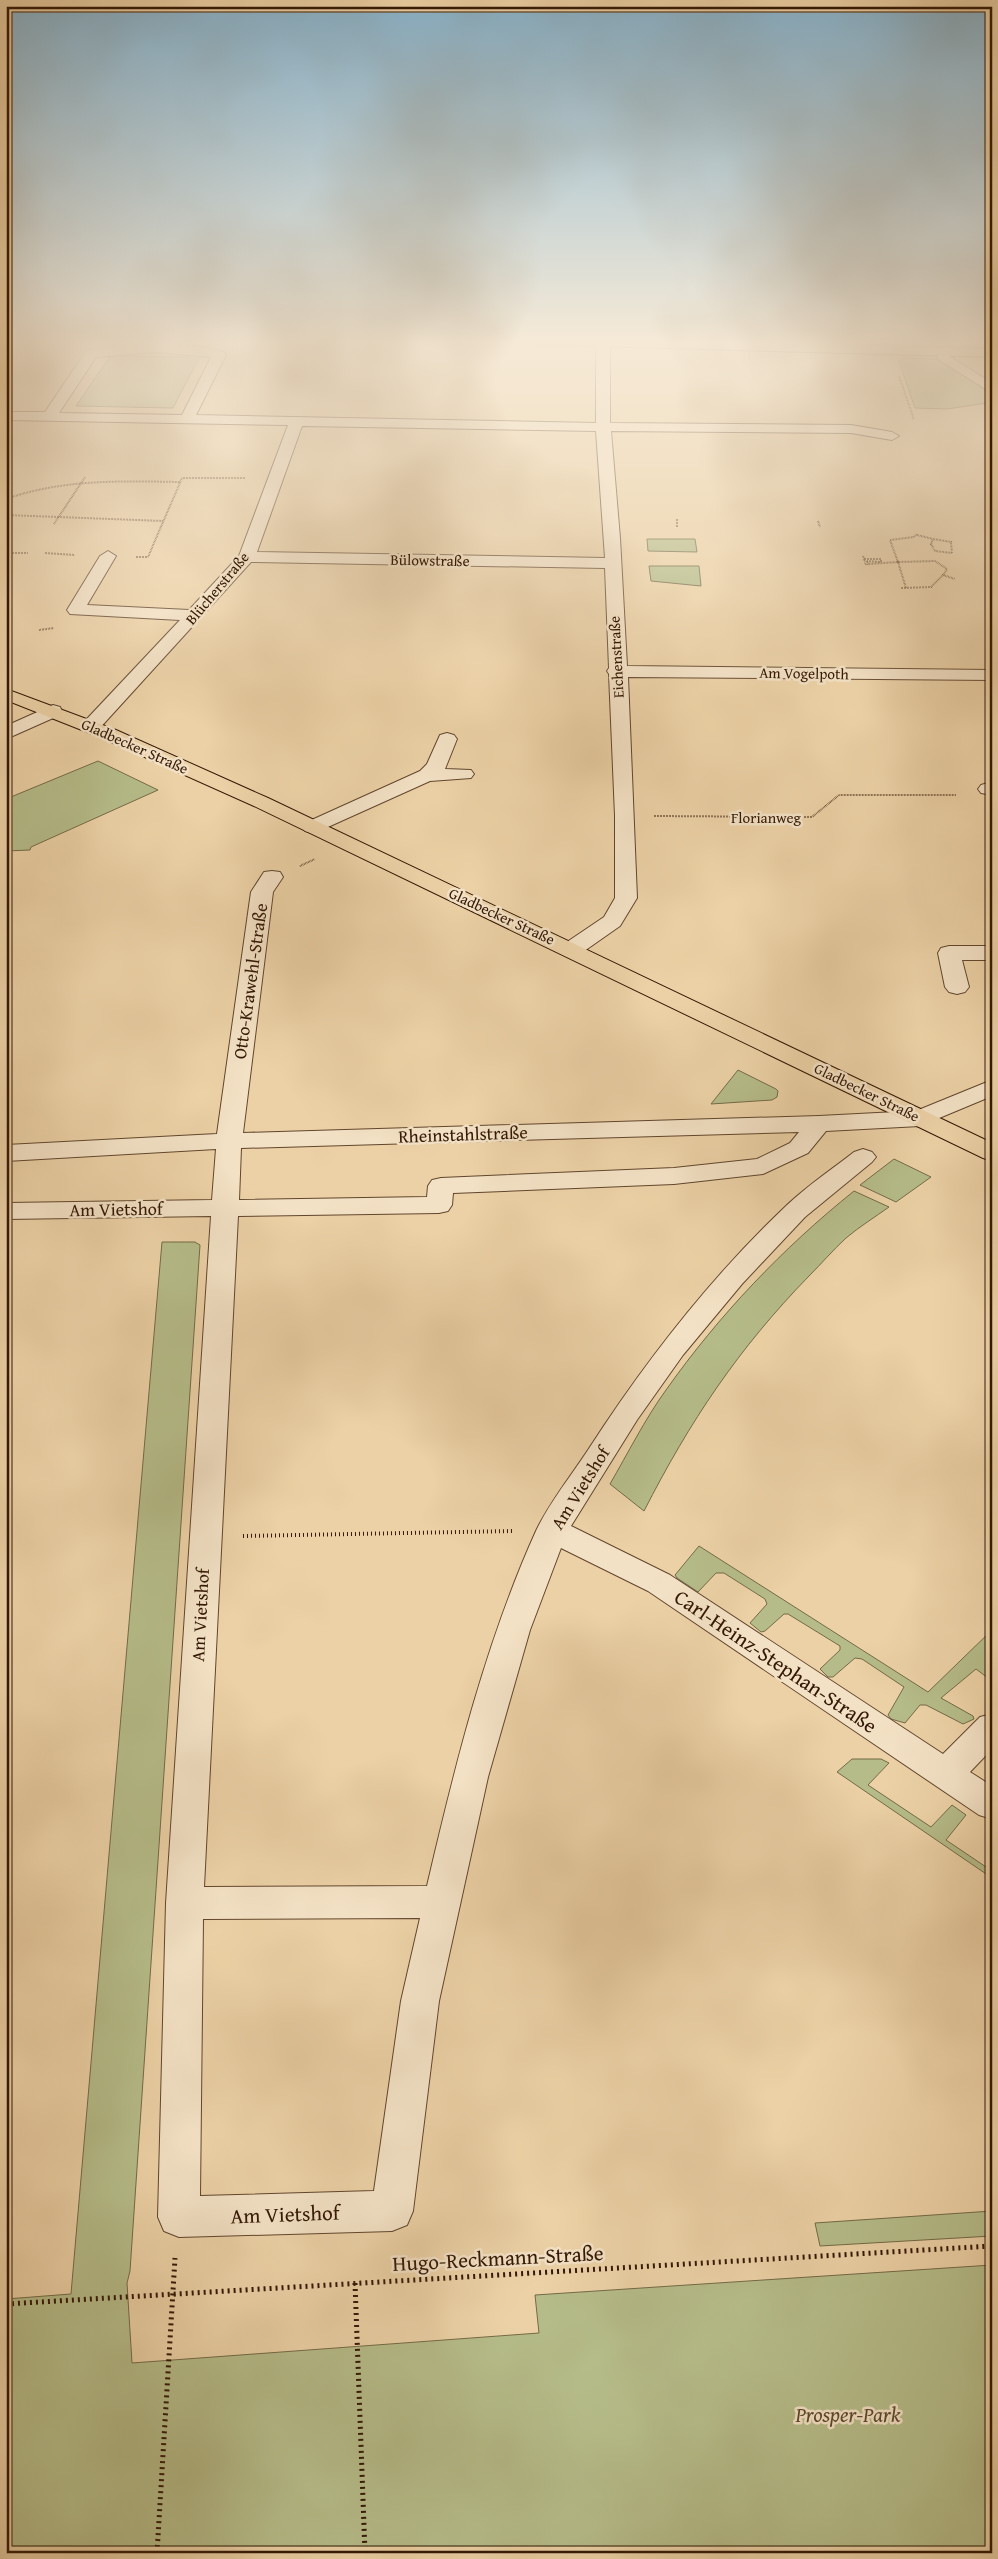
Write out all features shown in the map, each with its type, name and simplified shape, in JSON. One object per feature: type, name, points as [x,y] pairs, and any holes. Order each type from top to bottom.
[{"type":"main road","name":"Gladbecker Straße","points":[[6,694],[90,726],[350,844],[572,949],[992,1153]]},
{"type":"street","name":"Blücherstraße","points":[[90,726],[247,557],[283,459]]},
{"type":"street","name":"Eichenstraße","points":[[572,949],[612,921],[626,898],[625,816],[616,671],[613,563],[605,459]]},
{"type":"street","points":[[108,556],[76,610],[195,615]]},
{"type":"street","name":"Bülowstraße","points":[[247,557],[613,563]]},
{"type":"street","name":"Am Vogelpoth","points":[[616,671],[992,675]]},
{"type":"street","points":[[6,733],[53,711]]},
{"type":"street","points":[[312,827],[427,775],[436,767],[447,739]]},
{"type":"street","points":[[427,775],[464,774]]},
{"type":"street","name":"Otto-Krawehl-Straße","points":[[229,1141],[262,892],[272,878]]},
{"type":"street","points":[[957,987],[949,953],[992,954]]},
{"type":"street","name":"Rheinstahlstraße","points":[[6,1153],[229,1141],[819,1124],[920,1118],[992,1087]]},
{"type":"street","name":"Am Vietshof","points":[[6,1211],[439,1204],[441,1186],[696,1174],[763,1166],[799,1148],[819,1124]]},
{"type":"street","name":"Am Vietshof","points":[[229,1141],[204,1536],[185,1904],[179,2217],[392,2211],[420,2001],[470,1777],[514,1630],[552,1530],[627,1413],[673,1348],[732,1278],[796,1211],[863,1157]]},
{"type":"street","name":"Carl-Heinz-Stephan-Straße","points":[[552,1530],[659,1583],[992,1805]]},
{"type":"street","points":[[945,1774],[992,1727]]},
{"type":"street","points":[[185,1904],[442,1902]]},
{"type":"path","points":[[54,524],[85,477]]},
{"type":"path","points":[[108,556],[148,557],[182,478],[276,478]]},
{"type":"path","points":[[6,499],[18,494],[82,481],[180,482]]},
{"type":"path","points":[[6,515],[163,521]]},
{"type":"path","points":[[677,527],[678,519]]},
{"type":"path","points":[[818,522],[820,527]]},
{"type":"path","points":[[906,588],[890,540],[914,537],[916,535],[951,542],[952,553],[935,551],[931,544],[933,539]]},
{"type":"path","points":[[6,553],[28,553]]},
{"type":"path","points":[[863,556],[866,565]]},
{"type":"path","points":[[864,559],[880,559],[882,562],[867,562],[868,564],[935,561],[947,568],[931,587],[901,588]]},
{"type":"path","points":[[943,575],[955,579]]},
{"type":"path","name":"Florianweg","points":[[625,816],[812,817],[824,811],[828,801],[839,795],[956,795]]},
{"type":"path","points":[[272,878],[350,844]]},
{"type":"path","points":[[204,1536],[552,1530]]},
{"type":"path","name":"Hugo-Reckmann-Straße","points":[[6,2304],[992,2246]]},
{"type":"path","points":[[355,2283],[365,2553]]},
{"type":"path","points":[[157,2553],[172,2293]]},
{"type":"green space","points":[[647,539],[695,539],[697,552],[648,551]]},
{"type":"green space","points":[[649,566],[699,566],[701,586],[651,581]]},
{"type":"green space","points":[[98,761],[158,790],[31,847],[30,850],[6,851],[6,799]]},
{"type":"green space","points":[[738,1070],[776,1089],[778,1091],[777,1097],[772,1100],[711,1104]]},
{"type":"green space","points":[[894,1159],[931,1177],[896,1202],[860,1185]]},
{"type":"green space","points":[[854,1191],[889,1207],[846,1238],[783,1303],[760,1331],[717,1387],[698,1416],[661,1478],[644,1511],[610,1484],[658,1401],[686,1362],[753,1284],[777,1259]]},
{"type":"green space","name":"Prosper-Park","points":[[162,1242],[195,1242],[200,1245],[130,2271],[127,2283],[132,2363],[539,2333],[535,2295],[992,2265],[992,2553],[6,2553],[6,2299],[71,2294]]},
{"type":"green space","points":[[699,1546],[928,1692],[992,1630],[992,1655],[986,1661],[992,1665],[992,1681],[976,1669],[941,1698],[973,1716],[974,1719],[963,1724],[926,1705],[920,1705],[905,1723],[891,1719],[888,1715],[904,1687],[862,1659],[855,1658],[833,1677],[828,1677],[820,1669],[840,1650],[840,1646],[788,1614],[784,1614],[765,1631],[761,1632],[750,1623],[767,1604],[765,1599],[724,1573],[716,1573],[698,1592],[677,1578],[675,1575]]},
{"type":"green space","points":[[852,1759],[881,1759],[889,1763],[868,1785],[931,1827],[952,1805],[966,1815],[946,1840],[992,1871],[992,1878],[837,1772]]},
{"type":"green space","points":[[992,2211],[992,2236],[820,2246],[815,2223]]}]
